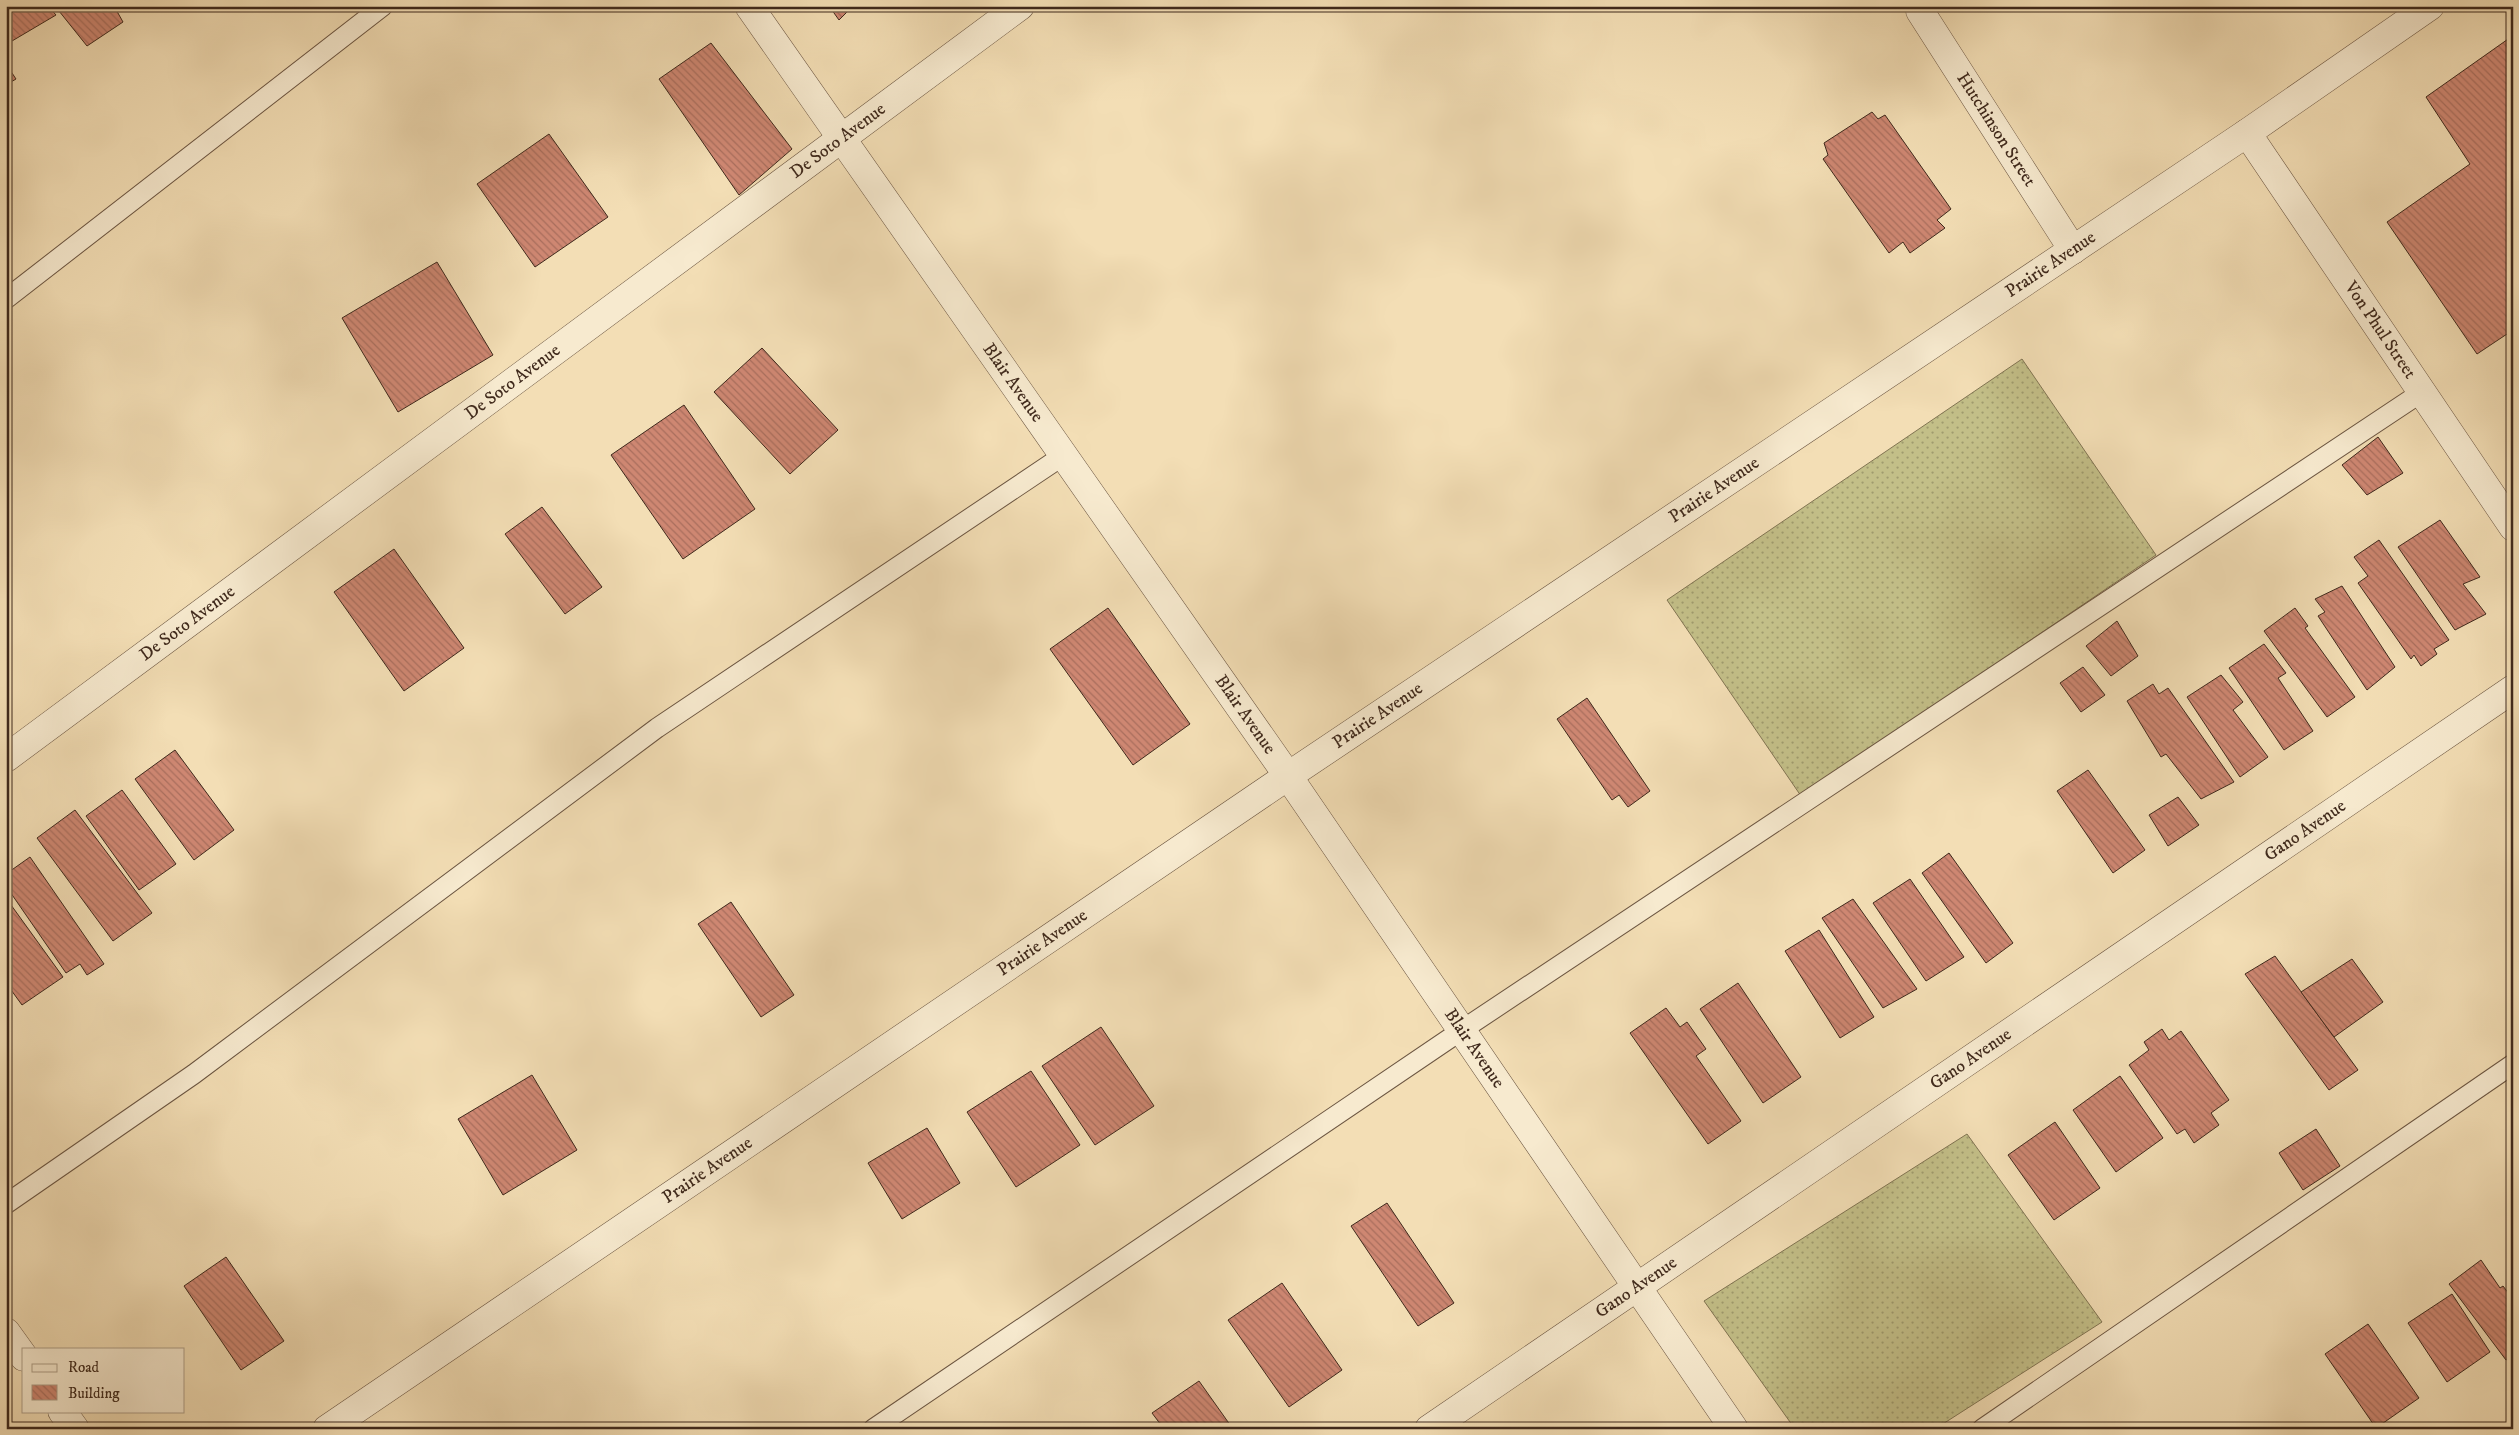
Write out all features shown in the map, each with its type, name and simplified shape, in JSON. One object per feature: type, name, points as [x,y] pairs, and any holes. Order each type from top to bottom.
[{"type":"street","name":"Blair Avenue","points":[[749,6],[1288,776],[1734,1429]]},
{"type":"street","name":"De Soto Avenue","points":[[6,758],[1020,6]]},
{"type":"street","name":"Prairie Avenue","points":[[327,1429],[1288,776],[2247,133],[2430,6]]},
{"type":"street","name":"Hutchinson Street","points":[[1920,12],[2073,250]]},
{"type":"street","name":"Von Phul Street","points":[[2247,133],[2513,528]]},
{"type":"street","name":"Gano Avenue","points":[[1428,1429],[2513,689]]},
{"type":"street","points":[[6,1332],[22,1354]]},
{"type":"street","points":[[63,1412],[75,1429]]},
{"type":"lane","points":[[6,299],[383,6]]},
{"type":"lane","points":[[873,1429],[1462,1030],[2422,392]]},
{"type":"lane","points":[[6,1204],[194,1074],[656,728],[1064,455]]},
{"type":"lane","points":[[1982,1429],[2513,1064]]},
{"type":"shaded area","points":[[2022,359],[2156,555],[1801,796],[1667,600]]},
{"type":"shaded area","points":[[1967,1134],[2102,1322],[1935,1429],[1795,1429],[1704,1301]]},
{"type":"building","points":[[6,6],[48,6],[56,15],[12,41],[6,32]]},
{"type":"building","points":[[55,6],[114,6],[123,22],[87,46]]},
{"type":"building","points":[[829,6],[853,6],[839,20]]},
{"type":"building","points":[[2511,37],[2513,330],[2477,354],[2387,222],[2470,164],[2426,97]]},
{"type":"building","points":[[711,43],[792,149],[739,195],[659,79]]},
{"type":"building","points":[[6,64],[16,79],[6,85]]},
{"type":"building","points":[[1872,112],[1878,119],[1885,115],[1951,209],[1937,220],[1945,228],[1910,253],[1903,242],[1889,253],[1823,159],[1828,155],[1824,143]]},
{"type":"building","points":[[549,134],[608,217],[535,267],[477,184]]},
{"type":"building","points":[[437,262],[493,355],[398,412],[342,318]]},
{"type":"building","points":[[762,348],[838,430],[790,474],[714,392]]},
{"type":"building","points":[[684,405],[755,509],[683,559],[611,455]]},
{"type":"building","points":[[2378,437],[2403,473],[2367,495],[2342,465]]},
{"type":"building","points":[[542,507],[602,587],[565,614],[505,534]]},
{"type":"building","points":[[2440,520],[2480,577],[2463,584],[2486,614],[2455,630],[2398,547]]},
{"type":"building","points":[[2379,540],[2449,640],[2434,649],[2437,654],[2421,666],[2414,655],[2411,659],[2358,583],[2368,576],[2354,557]]},
{"type":"building","points":[[394,549],[464,648],[404,691],[334,592]]},
{"type":"building","points":[[2342,586],[2395,667],[2367,690],[2318,616],[2325,612],[2315,599]]},
{"type":"building","points":[[1108,608],[1190,724],[1133,765],[1050,649]]},
{"type":"building","points":[[2295,608],[2308,626],[2305,628],[2355,697],[2327,717],[2264,631]]},
{"type":"building","points":[[2117,621],[2138,656],[2111,676],[2086,646]]},
{"type":"building","points":[[2264,644],[2286,673],[2278,678],[2313,731],[2284,750],[2229,668]]},
{"type":"building","points":[[2083,667],[2105,695],[2081,712],[2060,683]]},
{"type":"building","points":[[2221,675],[2243,702],[2233,710],[2268,757],[2240,777],[2187,697]]},
{"type":"building","points":[[2153,684],[2159,694],[2168,688],[2234,782],[2201,799],[2166,754],[2161,757],[2127,701]]},
{"type":"building","points":[[1587,698],[1650,791],[1628,807],[1619,795],[1612,800],[1557,719]]},
{"type":"building","points":[[175,750],[234,830],[194,860],[135,779]]},
{"type":"building","points":[[2088,770],[2145,850],[2113,873],[2057,791]]},
{"type":"building","points":[[122,790],[176,864],[139,890],[86,816]]},
{"type":"building","points":[[2178,797],[2199,825],[2168,846],[2149,815]]},
{"type":"building","points":[[75,810],[152,913],[113,941],[37,838]]},
{"type":"building","points":[[1949,853],[2013,943],[1986,963],[1922,873]]},
{"type":"building","points":[[30,857],[104,964],[87,975],[80,964],[66,973],[6,886],[6,874]]},
{"type":"building","points":[[1910,879],[1964,957],[1926,981],[1873,903]]},
{"type":"building","points":[[6,898],[63,977],[22,1005],[6,983]]},
{"type":"building","points":[[1853,899],[1917,989],[1883,1008],[1822,918]]},
{"type":"building","points":[[731,902],[794,995],[761,1017],[698,924]]},
{"type":"building","points":[[1819,930],[1874,1017],[1840,1038],[1785,951]]},
{"type":"building","points":[[2275,956],[2358,1070],[2329,1090],[2245,974]]},
{"type":"building","points":[[2352,959],[2383,1002],[2334,1037],[2301,992]]},
{"type":"building","points":[[1738,983],[1801,1077],[1763,1103],[1700,1009]]},
{"type":"building","points":[[1666,1008],[1680,1027],[1687,1022],[1706,1049],[1696,1056],[1741,1121],[1708,1144],[1630,1033]]},
{"type":"building","points":[[1101,1027],[1154,1106],[1095,1145],[1042,1066]]},
{"type":"building","points":[[2162,1029],[2169,1040],[2181,1031],[2229,1100],[2211,1113],[2219,1125],[2194,1143],[2185,1129],[2177,1134],[2129,1065],[2149,1050],[2144,1042]]},
{"type":"building","points":[[1031,1071],[1080,1145],[1016,1187],[967,1112]]},
{"type":"building","points":[[532,1075],[577,1150],[503,1195],[458,1119]]},
{"type":"building","points":[[2120,1076],[2163,1138],[2116,1172],[2073,1110]]},
{"type":"building","points":[[2055,1122],[2100,1188],[2054,1220],[2008,1155]]},
{"type":"building","points":[[927,1128],[960,1183],[902,1219],[868,1163]]},
{"type":"building","points":[[2316,1129],[2340,1166],[2303,1190],[2279,1153]]},
{"type":"building","points":[[1387,1203],[1454,1303],[1418,1326],[1351,1226]]},
{"type":"building","points":[[226,1257],[284,1341],[241,1370],[184,1286]]},
{"type":"building","points":[[2481,1260],[2500,1288],[2503,1286],[2513,1299],[2513,1356],[2506,1360],[2449,1284]]},
{"type":"building","points":[[1282,1283],[1342,1370],[1289,1407],[1228,1320]]},
{"type":"building","points":[[2452,1294],[2490,1352],[2447,1382],[2408,1323]]},
{"type":"building","points":[[2368,1324],[2419,1398],[2376,1428],[2325,1354]]},
{"type":"building","points":[[1199,1381],[1233,1429],[1164,1429],[1152,1413]]}]
